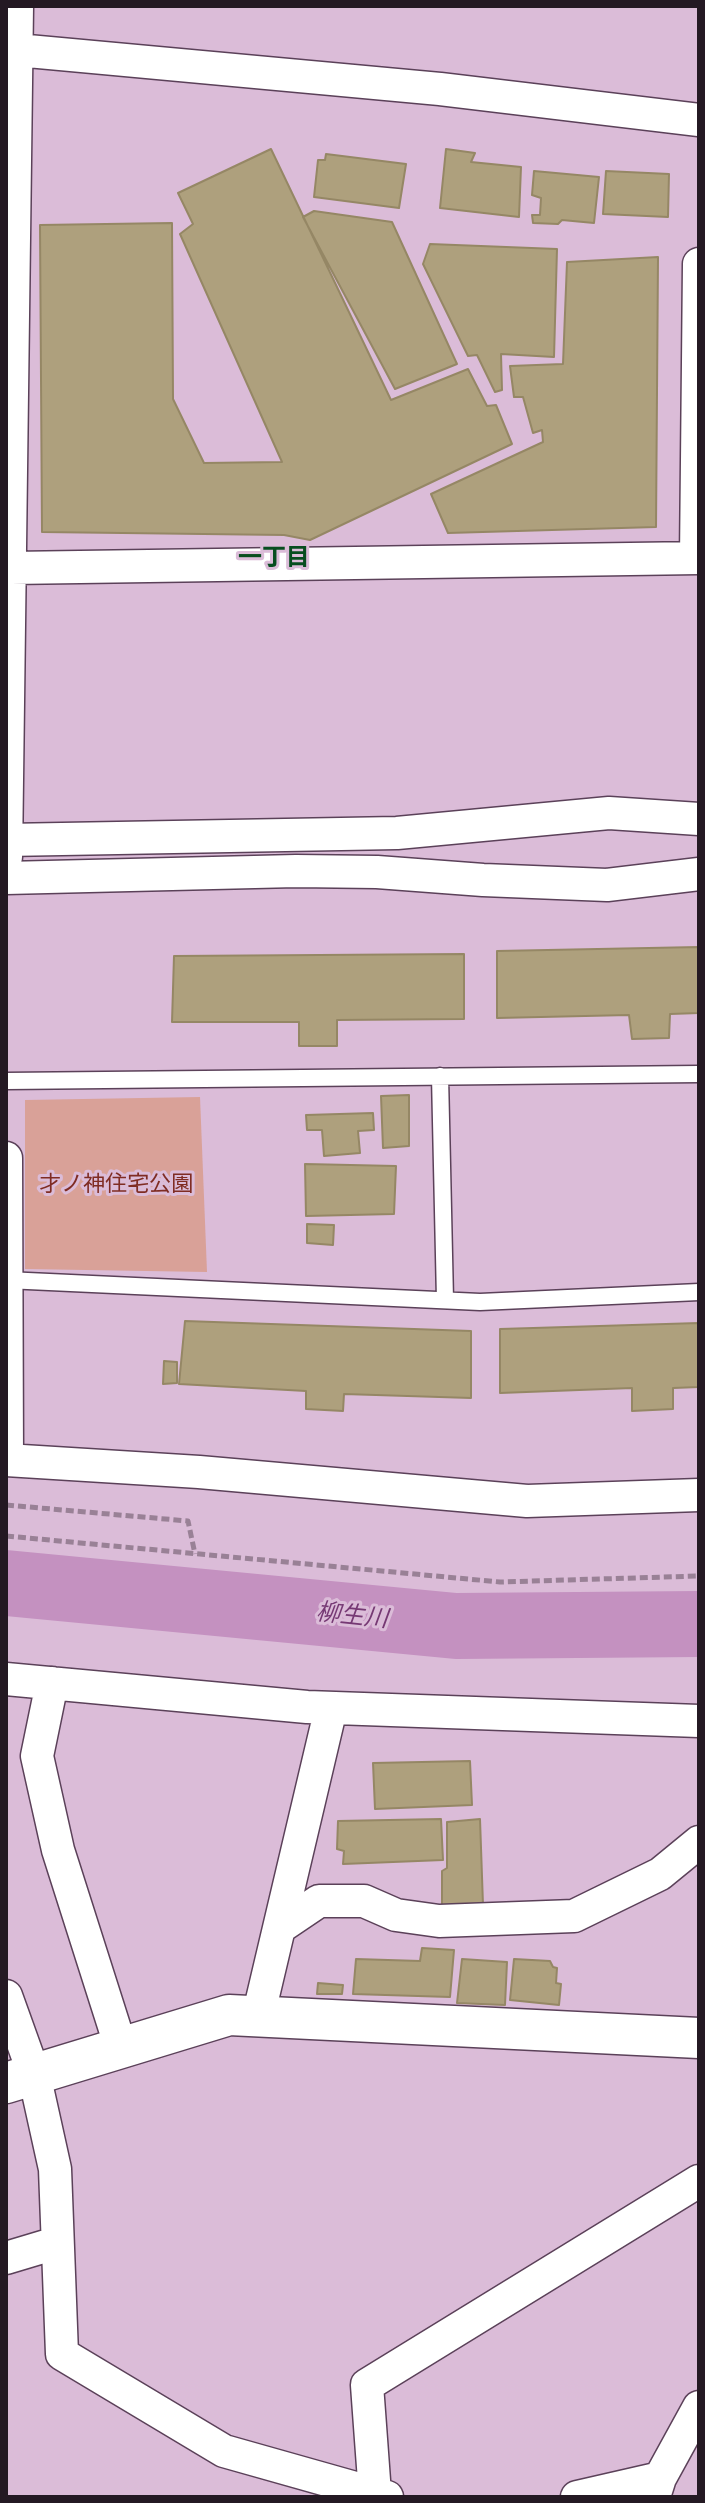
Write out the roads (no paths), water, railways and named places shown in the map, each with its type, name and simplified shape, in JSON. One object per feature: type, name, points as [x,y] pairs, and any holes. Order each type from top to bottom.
[{"type":"street","points":[[6,857],[11,568],[12,49],[17,6]]},
{"type":"street","points":[[12,49],[440,89],[699,120]]},
{"type":"street","points":[[11,568],[698,558],[699,264]]},
{"type":"street","points":[[6,840],[397,833],[609,813],[699,819]]},
{"type":"street","points":[[6,878],[323,871],[607,885],[699,874]]},
{"type":"street","points":[[6,1158],[6,1460],[199,1472],[527,1501],[699,1495]]},
{"type":"street","points":[[6,1679],[331,1708],[699,1721]]},
{"type":"street","points":[[52,1683],[37,1756],[58,1850],[121,2048]]},
{"type":"street","points":[[258,2017],[331,1708]]},
{"type":"street","points":[[279,1928],[319,1901],[364,1901],[396,1915],[439,1921],[574,1916],[660,1874],[699,1842]]},
{"type":"street","points":[[6,1996],[20,2078],[55,2169],[62,2354],[224,2451],[381,2495],[367,2385],[699,2181]]},
{"type":"street","points":[[20,2078],[229,2015],[699,2038]]},
{"type":"street","points":[[6,2258],[56,2243]]},
{"type":"street","points":[[577,2497],[657,2487],[699,2407]]},
{"type":"lane","points":[[6,1081],[699,1074]]},
{"type":"lane","points":[[440,1076],[445,1300]]},
{"type":"lane","points":[[6,1280],[480,1302],[699,1292]]},
{"type":"waterway","name":"柳生川","points":[[6,1583],[456,1626],[699,1624]]},
{"type":"district","name":"一丁目","points":[[274,558]]},
{"type":"park label","name":"才ノ神住宅公園","points":[[116,1185]]}]
